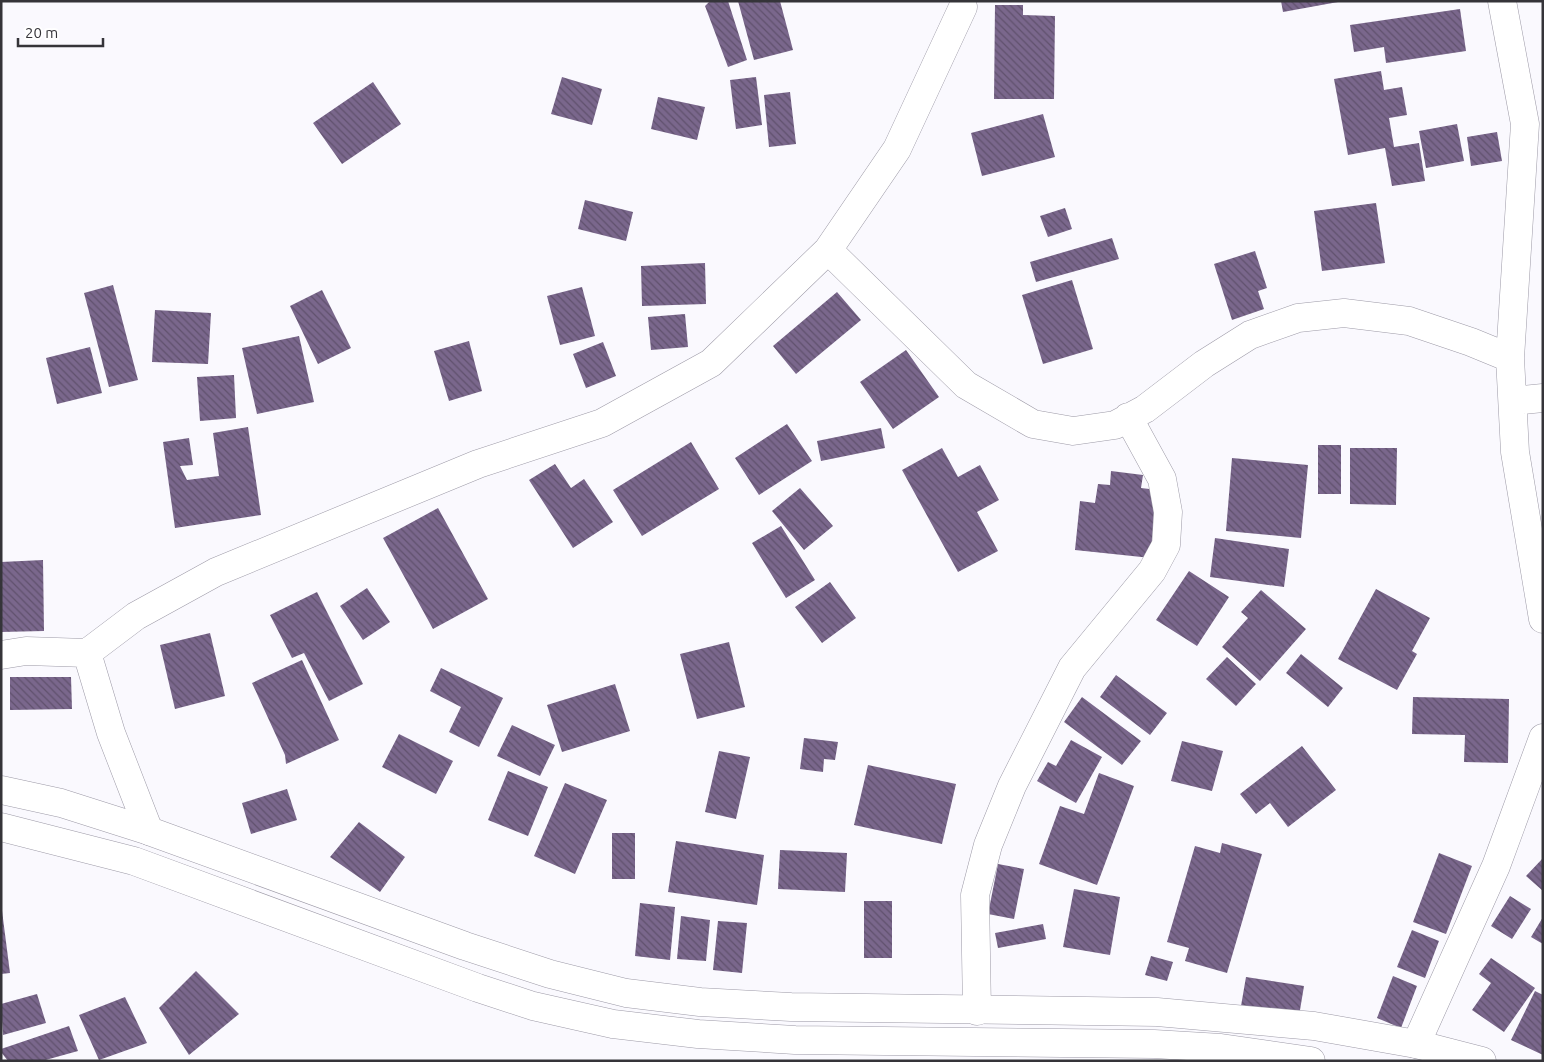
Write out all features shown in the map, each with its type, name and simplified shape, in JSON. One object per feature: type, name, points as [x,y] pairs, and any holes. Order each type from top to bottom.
[{"type":"street","points":[[1502,1],[1525,124],[1510,358],[1515,452],[1543,619]]},
{"type":"street","points":[[1,655],[26,652],[86,653],[136,616],[216,572],[478,464],[602,424],[711,363],[828,250],[897,149],[963,7]]},
{"type":"street","points":[[828,250],[966,385],[1033,424],[1074,431],[1115,425],[1145,409],[1204,364],[1250,335],[1298,318],[1344,313],[1409,321],[1471,342],[1510,358]]},
{"type":"street","points":[[1513,401],[1543,398]]},
{"type":"street","points":[[977,1011],[975,896],[988,845],[1012,786],[1072,668],[1152,572],[1166,545],[1168,512],[1162,479],[1128,418]]},
{"type":"street","points":[[86,653],[111,733],[149,830]]},
{"type":"street","points":[[1416,1044],[1496,866],[1543,738]]},
{"type":"street","points":[[1,790],[61,803],[149,830],[465,946],[550,974],[626,993],[700,1002],[790,1007],[1157,1012],[1314,1026],[1416,1044],[1482,1061]]},
{"type":"street","points":[[1,827],[134,860],[478,988],[533,1006],[613,1024],[698,1034],[795,1040],[1154,1044],[1221,1048],[1311,1061]]},
{"type":"building","points":[[710,1],[728,1],[747,60],[728,67],[705,6]]},
{"type":"building","points":[[738,1],[780,1],[793,50],[754,60]]},
{"type":"building","points":[[1281,1],[1338,1],[1338,2],[1283,12]]},
{"type":"building","points":[[995,5],[1023,5],[1023,15],[1055,16],[1054,99],[994,99]]},
{"type":"building","points":[[1460,9],[1466,51],[1386,63],[1384,47],[1354,52],[1350,25]]},
{"type":"building","points":[[1381,71],[1384,90],[1402,87],[1407,115],[1389,118],[1394,147],[1419,143],[1425,181],[1392,186],[1385,148],[1348,155],[1334,79]]},
{"type":"building","points":[[562,77],[602,89],[592,125],[551,114]]},
{"type":"building","points":[[756,77],[762,125],[736,129],[730,80]]},
{"type":"building","points":[[373,82],[401,124],[342,164],[313,123]]},
{"type":"building","points":[[790,92],[796,144],[769,147],[764,95]]},
{"type":"building","points":[[658,97],[705,107],[697,140],[651,129]]},
{"type":"building","points":[[1043,114],[1055,157],[982,176],[971,133]]},
{"type":"building","points":[[1457,124],[1464,161],[1426,168],[1419,131]]},
{"type":"building","points":[[1497,132],[1502,161],[1471,166],[1467,137]]},
{"type":"building","points":[[585,200],[633,212],[626,241],[578,229]]},
{"type":"building","points":[[1376,203],[1385,263],[1322,271],[1314,211]]},
{"type":"building","points":[[1065,208],[1072,229],[1048,237],[1040,216]]},
{"type":"building","points":[[1112,238],[1119,259],[1036,282],[1030,262]]},
{"type":"building","points":[[1255,251],[1267,288],[1258,291],[1264,309],[1232,320],[1214,264]]},
{"type":"building","points":[[705,263],[706,304],[642,306],[641,266]]},
{"type":"building","points":[[1072,280],[1093,349],[1043,364],[1022,295]]},
{"type":"building","points":[[113,285],[138,380],[109,387],[84,293]]},
{"type":"building","points":[[582,287],[595,336],[560,345],[547,296]]},
{"type":"building","points":[[322,290],[351,348],[318,364],[290,306]]},
{"type":"building","points":[[837,292],[861,320],[796,374],[773,346]]},
{"type":"building","points":[[155,310],[211,313],[208,364],[152,362]]},
{"type":"building","points":[[685,314],[688,347],[651,350],[648,317]]},
{"type":"building","points":[[299,336],[314,402],[257,414],[242,348]]},
{"type":"building","points":[[469,341],[482,391],[449,401],[434,351]]},
{"type":"building","points":[[603,342],[616,376],[586,388],[573,354]]},
{"type":"building","points":[[90,347],[102,393],[57,404],[46,358]]},
{"type":"building","points":[[906,350],[939,397],[893,429],[860,382]]},
{"type":"building","points":[[234,375],[236,418],[200,421],[197,377]]},
{"type":"building","points":[[787,424],[812,461],[759,495],[735,458]]},
{"type":"building","points":[[248,427],[261,515],[175,528],[163,442],[189,438],[193,465],[180,466],[187,480],[219,476],[213,433]]},
{"type":"building","points":[[881,428],[885,448],[821,461],[817,441]]},
{"type":"building","points":[[691,442],[719,489],[642,536],[613,490]]},
{"type":"building","points":[[1318,445],[1341,445],[1341,494],[1318,494]]},
{"type":"building","points":[[942,448],[958,477],[980,465],[999,500],[977,512],[998,551],[958,572],[902,470]]},
{"type":"building","points":[[1350,448],[1397,448],[1396,505],[1350,504]]},
{"type":"building","points":[[1232,458],[1308,465],[1301,538],[1226,531]]},
{"type":"building","points":[[555,464],[571,488],[584,479],[613,522],[573,548],[529,480]]},
{"type":"building","points":[[1111,471],[1143,475],[1141,488],[1158,490],[1151,558],[1075,550],[1080,501],[1095,503],[1098,484],[1110,485]]},
{"type":"building","points":[[800,488],[833,526],[804,550],[772,511]]},
{"type":"building","points":[[438,508],[488,599],[433,629],[383,538]]},
{"type":"building","points":[[781,526],[815,580],[786,598],[752,543]]},
{"type":"building","points":[[1215,538],[1289,549],[1284,587],[1210,577]]},
{"type":"building","points":[[43,560],[44,631],[1,632],[1,562]]},
{"type":"building","points":[[1189,571],[1229,597],[1197,646],[1156,620]]},
{"type":"building","points":[[830,582],[856,618],[822,643],[795,607]]},
{"type":"building","points":[[367,588],[390,622],[363,640],[340,606]]},
{"type":"building","points":[[1376,589],[1430,618],[1412,651],[1417,654],[1397,690],[1338,659]]},
{"type":"building","points":[[1261,590],[1306,629],[1260,681],[1222,647],[1248,618],[1241,612]]},
{"type":"building","points":[[317,592],[363,684],[329,701],[304,653],[292,658],[270,615]]},
{"type":"building","points":[[210,633],[225,696],[175,709],[160,645]]},
{"type":"building","points":[[729,642],[745,707],[697,719],[680,654]]},
{"type":"building","points":[[1301,654],[1343,688],[1328,707],[1286,673]]},
{"type":"building","points":[[1227,657],[1256,684],[1236,706],[1206,679]]},
{"type":"building","points":[[302,660],[339,740],[286,764],[285,755],[252,683]]},
{"type":"building","points":[[441,668],[503,698],[479,747],[449,732],[461,707],[430,691]]},
{"type":"building","points":[[1116,675],[1167,713],[1150,735],[1100,697]]},
{"type":"building","points":[[10,677],[71,677],[72,709],[10,710]]},
{"type":"building","points":[[615,684],[630,731],[562,752],[547,705]]},
{"type":"building","points":[[1082,697],[1141,741],[1122,765],[1064,722]]},
{"type":"building","points":[[1413,697],[1509,699],[1508,763],[1464,762],[1465,735],[1412,734]]},
{"type":"building","points":[[512,725],[555,745],[540,776],[497,756]]},
{"type":"building","points":[[399,734],[453,761],[436,794],[382,767]]},
{"type":"building","points":[[804,738],[838,742],[835,760],[824,759],[823,772],[800,769]]},
{"type":"building","points":[[1071,740],[1102,757],[1076,803],[1037,781],[1048,762],[1056,766]]},
{"type":"building","points":[[1182,741],[1223,751],[1212,791],[1171,781]]},
{"type":"building","points":[[1302,746],[1336,790],[1288,827],[1270,803],[1256,814],[1240,794]]},
{"type":"building","points":[[719,751],[750,757],[736,819],[705,812]]},
{"type":"building","points":[[868,765],[956,784],[942,844],[854,825]]},
{"type":"building","points":[[508,771],[548,787],[528,836],[488,820]]},
{"type":"building","points":[[1099,773],[1134,786],[1097,885],[1039,864],[1060,806],[1084,814]]},
{"type":"building","points":[[565,783],[607,800],[575,874],[534,856]]},
{"type":"building","points":[[287,789],[297,820],[251,834],[242,803]]},
{"type":"building","points":[[359,822],[405,857],[380,892],[330,857]]},
{"type":"building","points":[[612,833],[635,833],[635,879],[612,879]]},
{"type":"building","points":[[676,841],[764,855],[757,905],[668,892]]},
{"type":"building","points":[[1222,843],[1262,854],[1227,973],[1185,961],[1189,948],[1167,942],[1195,846],[1220,853]]},
{"type":"building","points":[[780,850],[847,853],[845,892],[778,889]]},
{"type":"building","points":[[1439,853],[1472,866],[1446,934],[1413,922]]},
{"type":"building","points":[[1543,858],[1543,891],[1526,876]]},
{"type":"building","points":[[998,864],[1024,869],[1014,919],[988,914]]},
{"type":"building","points":[[1074,889],[1120,897],[1110,955],[1063,947]]},
{"type":"building","points":[[1510,896],[1531,909],[1512,939],[1491,926]]},
{"type":"building","points":[[864,901],[892,901],[892,958],[864,958]]},
{"type":"building","points":[[1,903],[10,973],[1,974]]},
{"type":"building","points":[[640,903],[675,907],[670,960],[635,956]]},
{"type":"building","points":[[681,916],[710,920],[706,961],[677,959]]},
{"type":"building","points":[[1543,917],[1543,944],[1531,937]]},
{"type":"building","points":[[718,921],[747,923],[742,973],[713,970]]},
{"type":"building","points":[[1043,924],[1046,939],[998,948],[995,933]]},
{"type":"building","points":[[1412,930],[1439,941],[1425,978],[1397,967]]},
{"type":"building","points":[[1151,956],[1173,962],[1167,981],[1145,975]]},
{"type":"building","points":[[1491,958],[1535,988],[1504,1032],[1472,1010],[1491,983],[1479,974]]},
{"type":"building","points":[[196,971],[239,1014],[189,1055],[159,1008]]},
{"type":"building","points":[[1393,976],[1417,986],[1401,1028],[1377,1018]]},
{"type":"building","points":[[1246,977],[1304,986],[1299,1016],[1241,1006]]},
{"type":"building","points":[[1535,991],[1543,995],[1543,1055],[1511,1040]]},
{"type":"building","points":[[37,994],[46,1023],[3,1035],[1,1004]]},
{"type":"building","points":[[125,997],[147,1043],[99,1060],[79,1015]]},
{"type":"building","points":[[69,1026],[78,1051],[42,1061],[8,1061],[1,1052],[1,1049]]}]
